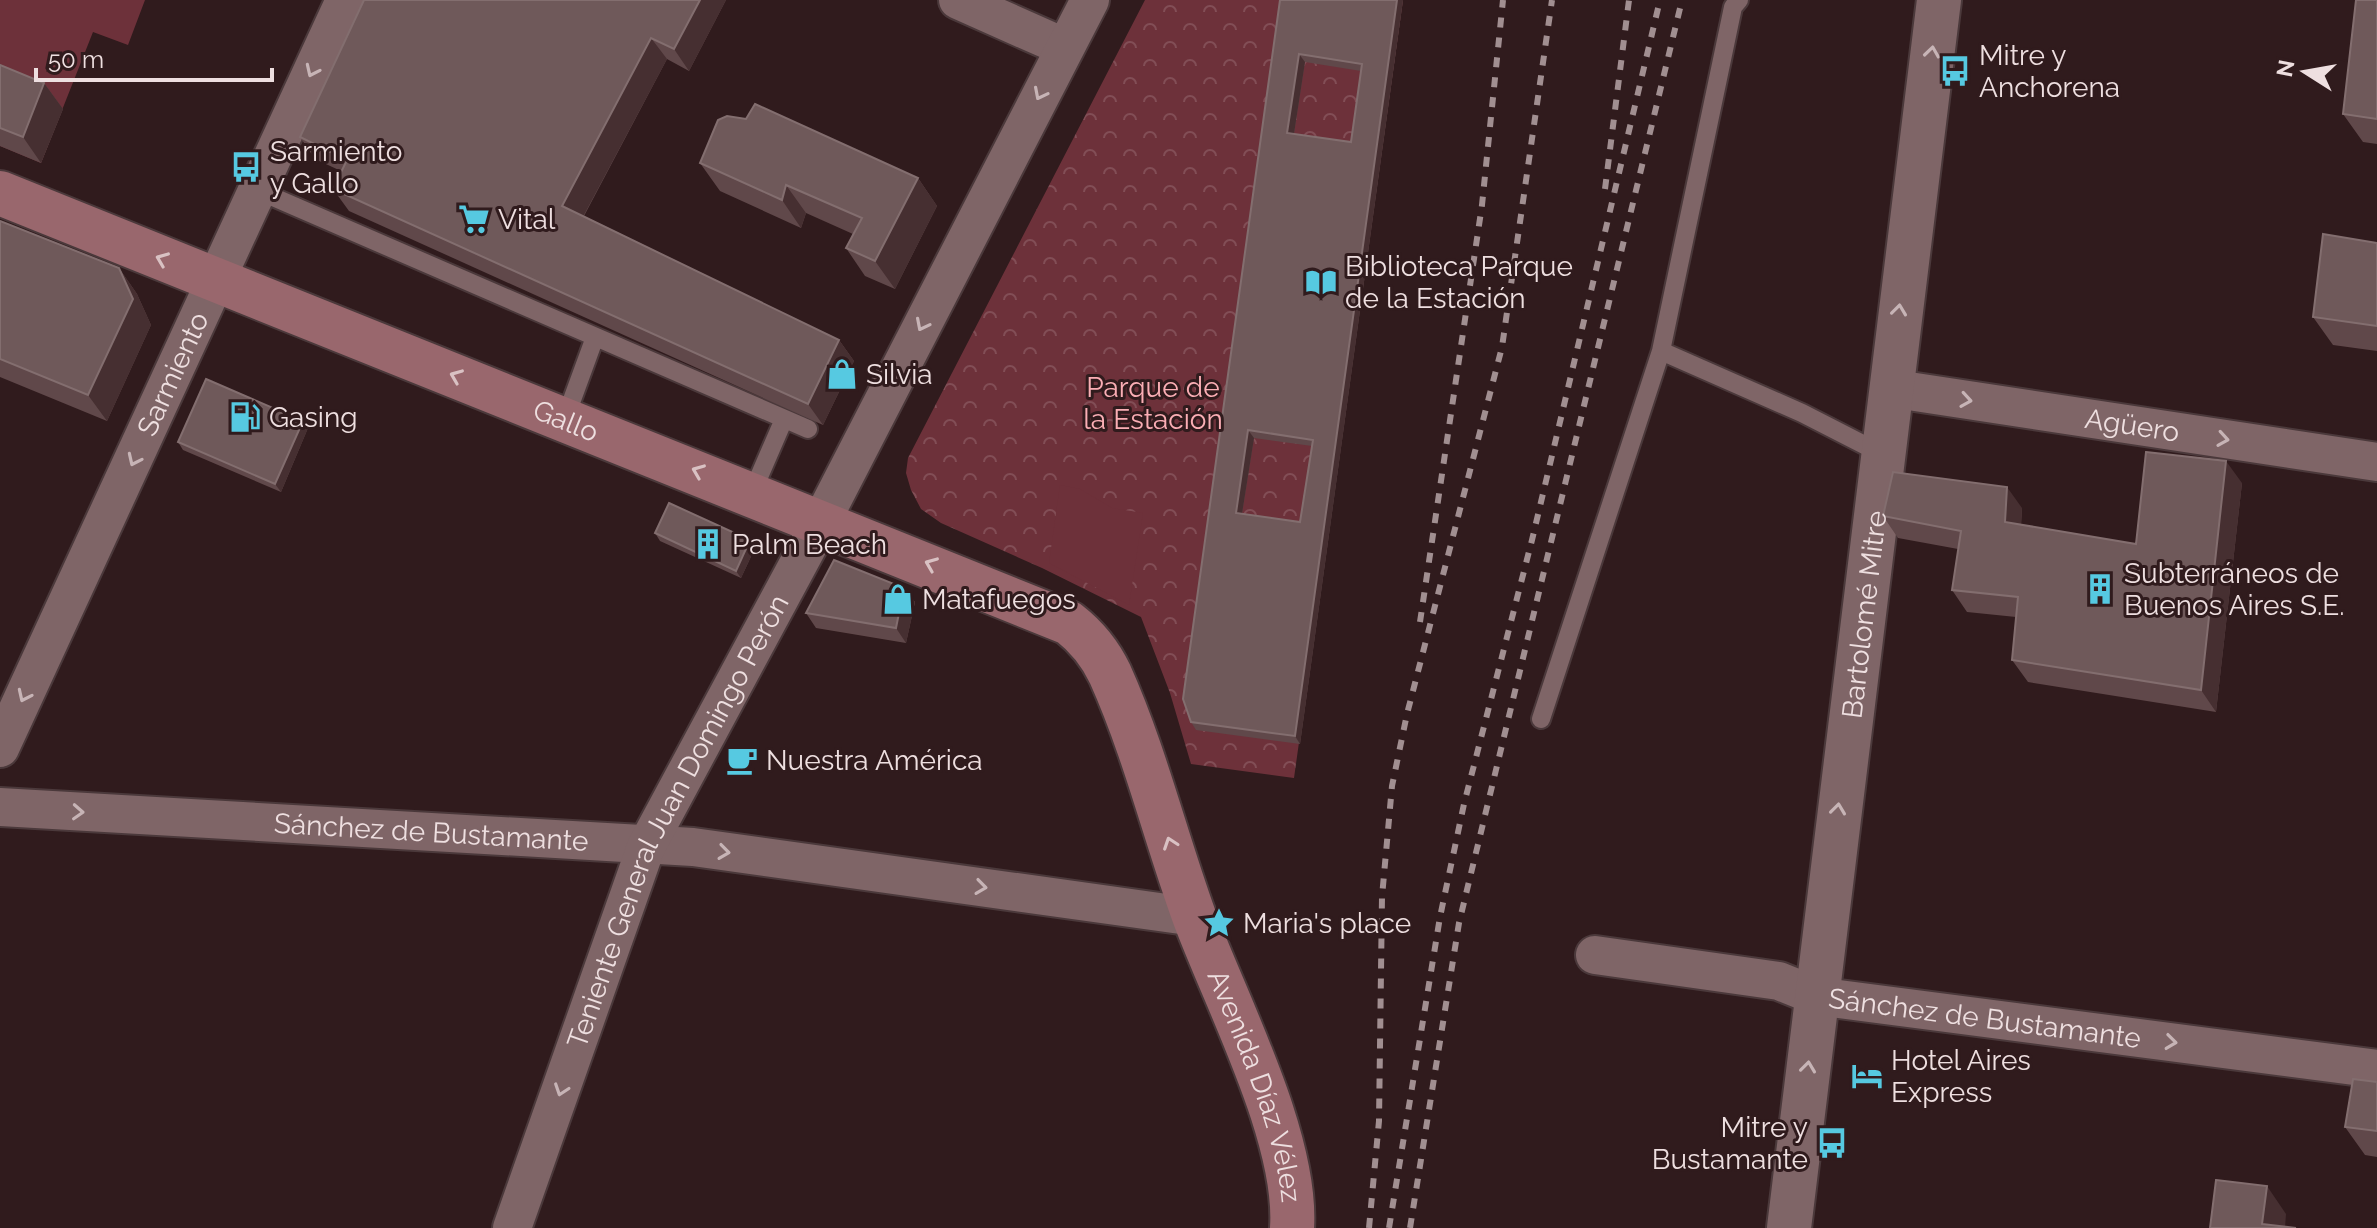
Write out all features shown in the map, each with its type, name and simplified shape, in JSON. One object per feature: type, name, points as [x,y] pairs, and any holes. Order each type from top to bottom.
[{"type":"main road","name":"Gallo","points":[[0,193],[822,520],[1069,623],[1093,646],[1110,675]]},
{"type":"main road","name":"Avenida Díaz Vélez","points":[[1110,675],[1195,917],[1272,1118],[1289,1179],[1292,1228]]},
{"type":"street","name":"Sarmiento","points":[[0,748],[345,0]]},
{"type":"street","points":[[958,0],[1064,47]]},
{"type":"street","name":"Teniente General Juan Domingo Perón","points":[[512,1228],[646,847],[822,520],[1090,0]]},
{"type":"street","name":"Bartolomé Mitre","points":[[1789,1228],[1889,388],[1939,0]]},
{"type":"street","name":"Agüero","points":[[1889,388],[2377,462]]},
{"type":"street","name":"Sánchez de Bustamante","points":[[0,807],[646,847],[693,847],[1195,917]]},
{"type":"street","name":"Sánchez de Bustamante","points":[[1595,955],[1779,981],[1816,996],[2377,1069]]},
{"type":"lane","points":[[1541,719],[1661,351],[1733,7],[1739,0]]},
{"type":"lane","points":[[257,190],[808,429]]},
{"type":"lane","points":[[565,419],[595,337]]},
{"type":"lane","points":[[1661,351],[1802,413],[1882,454]]},
{"type":"lane","points":[[752,493],[784,419]]},
{"type":"green space","points":[[0,0],[145,0],[128,45],[93,32],[41,163],[0,146]]},
{"type":"green space","name":"Parque de la Estación","points":[[1145,0],[1403,0],[1294,778],[1191,764],[1170,693],[1141,617],[941,523],[921,509],[906,473],[908,458]]},
{"type":"green space","points":[[1060,485],[1080,489],[1112,508],[1143,513],[1129,605],[1049,563]]},
{"type":"building","name":"Vital","points":[[364,0],[700,0],[674,49],[651,38],[562,206],[839,340],[808,404],[333,189],[347,160],[300,137]]},
{"type":"building","points":[[1280,0],[1397,0],[1295,736],[1191,722],[1183,699]],"holes":[[[1299,54],[1362,64],[1351,142],[1287,133]],[[1248,430],[1313,440],[1300,522],[1236,513]]]},
{"type":"building","points":[[2356,0],[2377,0],[2377,119],[2343,114]]},
{"type":"building","points":[[0,65],[44,83],[23,137],[0,128]]},
{"type":"building","points":[[755,104],[918,178],[875,261],[846,248],[862,218],[786,185],[782,200],[700,163],[718,120],[727,116],[746,119]]},
{"type":"building","points":[[0,221],[119,268],[133,299],[88,395],[0,359]]},
{"type":"building","points":[[2323,234],[2377,243],[2377,326],[2313,317]]},
{"type":"building","points":[[206,379],[303,421],[275,484],[178,442]]},
{"type":"building","name":"Subterráneos de Buenos Aires S.E.","points":[[2146,452],[2226,461],[2201,690],[2012,660],[2018,597],[1952,590],[1961,531],[1883,516],[1893,472],[2007,487],[2005,522],[2136,544]]},
{"type":"building","name":"Palm Beach","points":[[669,503],[750,540],[736,571],[655,533]]},
{"type":"building","points":[[834,560],[904,588],[896,628],[806,613]]},
{"type":"building","points":[[2353,1079],[2377,1082],[2377,1131],[2345,1127]]},
{"type":"building","points":[[2216,1180],[2267,1186],[2262,1224],[2296,1228],[2210,1228]]},
{"type":"railway","points":[[1420,622],[1482,205],[1503,0]]},
{"type":"railway","points":[[1369,1228],[1379,1121],[1382,897],[1392,786],[1407,714],[1502,347],[1552,0]]},
{"type":"railway","points":[[1605,189],[1629,0]]},
{"type":"railway","points":[[1389,1228],[1440,917],[1464,804],[1532,540],[1660,0]]},
{"type":"railway","points":[[1410,1228],[1459,923],[1682,0]]},
{"type":"place","name":"Mitre y Anchorena","points":[[1955,71]]},
{"type":"place","name":"Sarmiento y Gallo","points":[[246,167]]},
{"type":"place","name":"Vital","points":[[474,219]]},
{"type":"place","name":"Biblioteca Parque de la Estación","points":[[1321,282]]},
{"type":"place","name":"Silvia","points":[[842,374]]},
{"type":"place","name":"Gasing","points":[[245,417]]},
{"type":"place","name":"Palm Beach","points":[[708,544]]},
{"type":"place","name":"Subterráneos de Buenos Aires S.E.","points":[[2100,589]]},
{"type":"place","name":"Matafuegos","points":[[898,599]]},
{"type":"place","name":"Nuestra América","points":[[742,760]]},
{"type":"place","name":"Maria's place","points":[[1219,923]]},
{"type":"place","name":"Hotel Aires Express","points":[[1867,1076]]},
{"type":"place","name":"Mitre y Bustamante","points":[[1832,1143]]}]
